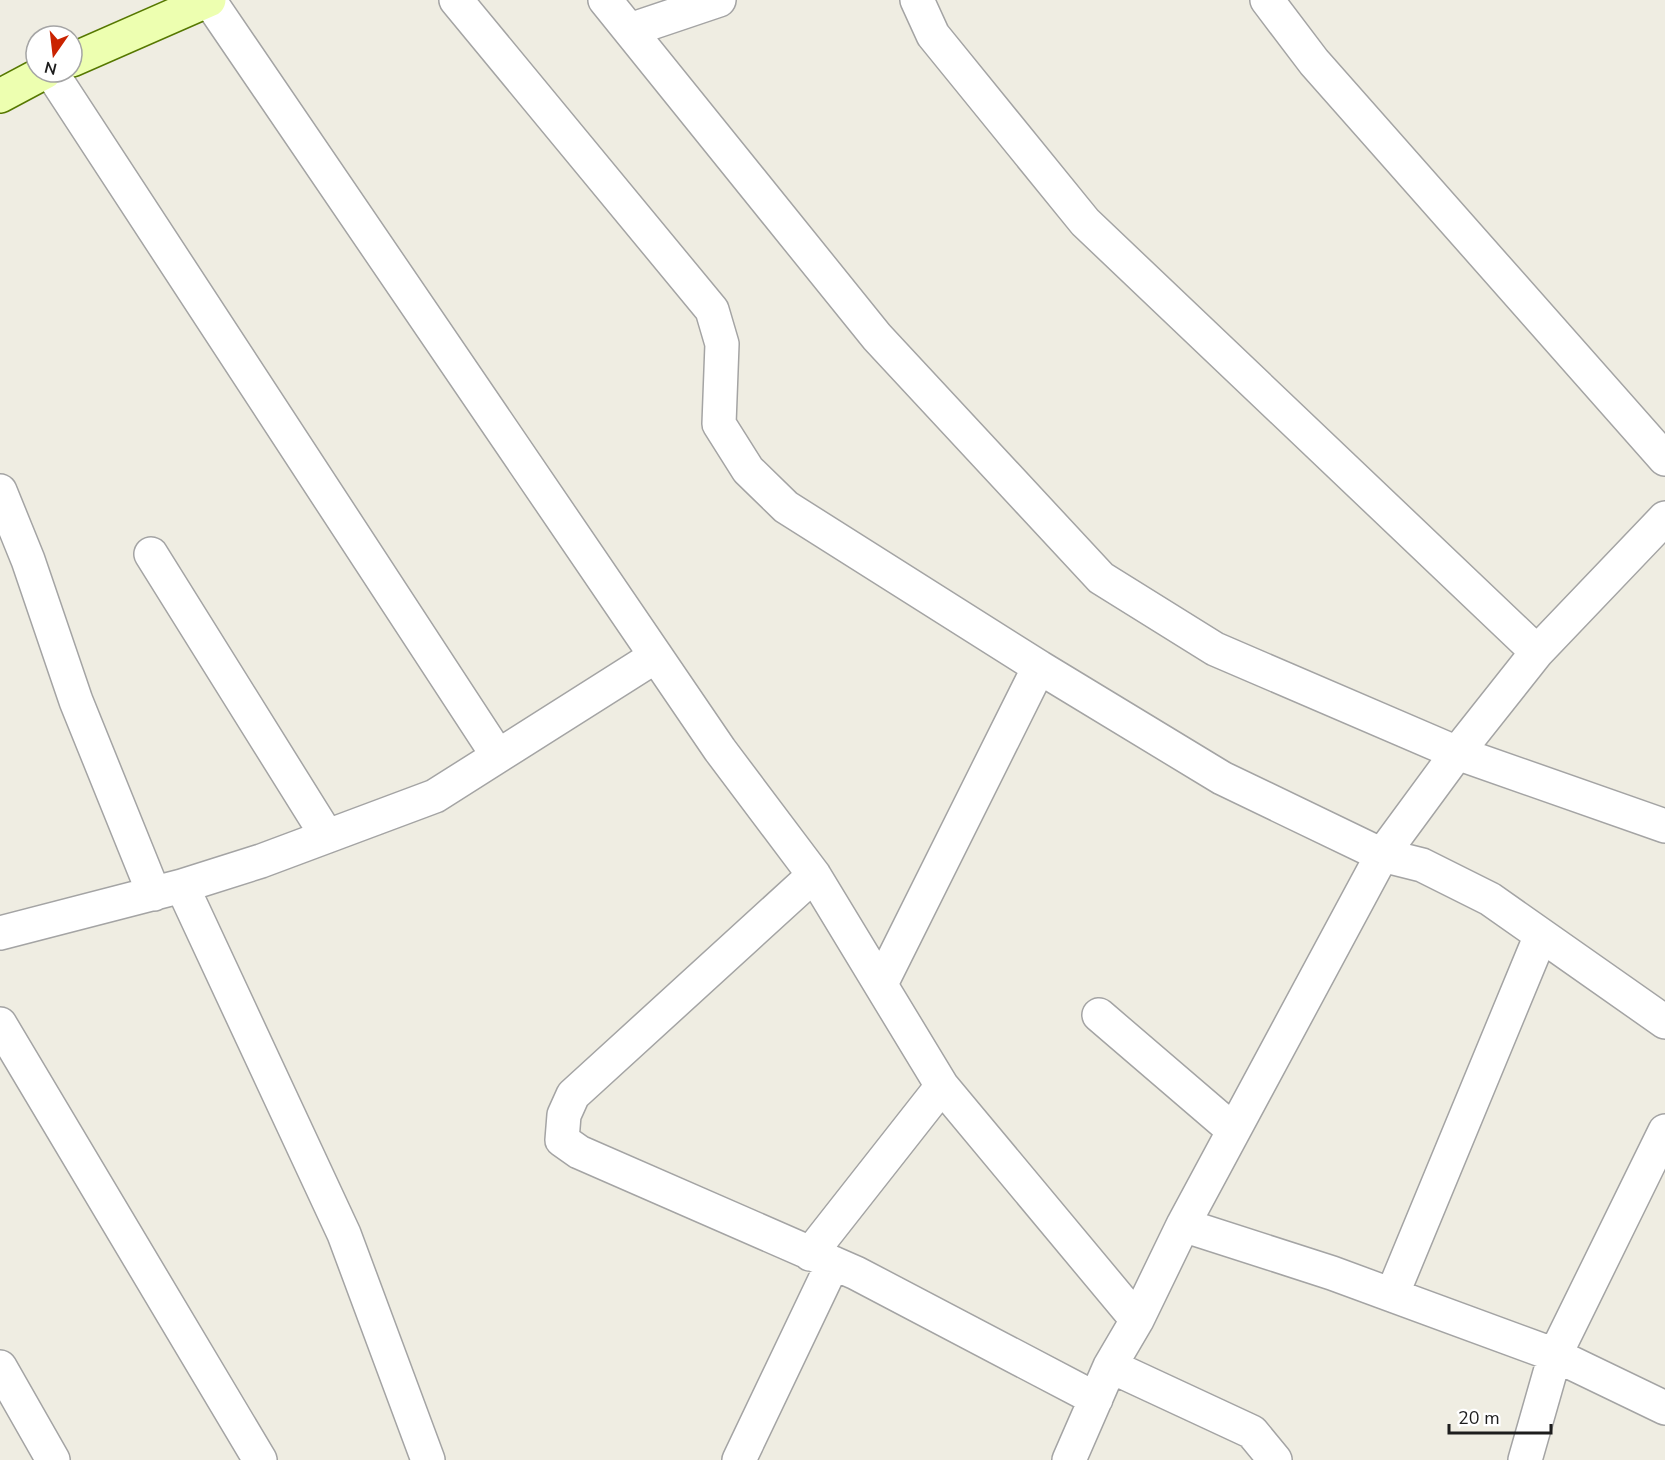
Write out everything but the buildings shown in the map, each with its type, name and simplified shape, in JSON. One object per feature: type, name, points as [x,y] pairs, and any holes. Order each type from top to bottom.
[{"type":"street","points":[[84,55],[209,0],[720,750],[813,875],[942,1086],[1137,1320]]},
{"type":"street","points":[[456,0],[712,310],[722,344],[719,424],[748,470],[786,507],[1039,667],[1222,778],[1382,855],[1422,865],[1490,899],[1665,1023]]},
{"type":"street","points":[[604,0],[877,337],[1101,578],[1215,649],[1457,753],[1665,826]]},
{"type":"street","points":[[630,30],[719,0]]},
{"type":"street","points":[[917,0],[933,35],[1084,222],[1537,652]]},
{"type":"street","points":[[1267,0],[1314,62],[1665,459]]},
{"type":"street","points":[[0,96],[24,83]]},
{"type":"street","points":[[59,84],[498,756]]},
{"type":"street","points":[[0,491],[28,560],[76,701],[168,890],[344,1234],[428,1460]]},
{"type":"street","points":[[1069,1460],[1110,1366],[1137,1320],[1233,1130],[1382,855],[1457,753],[1537,652],[1665,518]]},
{"type":"street","points":[[151,554],[327,836]]},
{"type":"street","points":[[2,926],[168,890],[261,861],[435,796],[656,656]]},
{"type":"street","points":[[881,984],[1039,667]]},
{"type":"street","points":[[813,875],[573,1095],[564,1115],[562,1140],[579,1152],[856,1273],[1096,1399]]},
{"type":"street","points":[[1392,1295],[1541,935]]},
{"type":"street","points":[[1099,1015],[1233,1130]]},
{"type":"street","points":[[0,1024],[260,1460]]},
{"type":"street","points":[[739,1460],[822,1259],[942,1086]]},
{"type":"street","points":[[1524,1460],[1555,1355],[1665,1131]]},
{"type":"street","points":[[1183,1225],[1332,1273],[1555,1355],[1665,1407]]},
{"type":"street","points":[[1110,1366],[1252,1432],[1275,1460]]},
{"type":"street","points":[[0,1367],[53,1460]]}]
